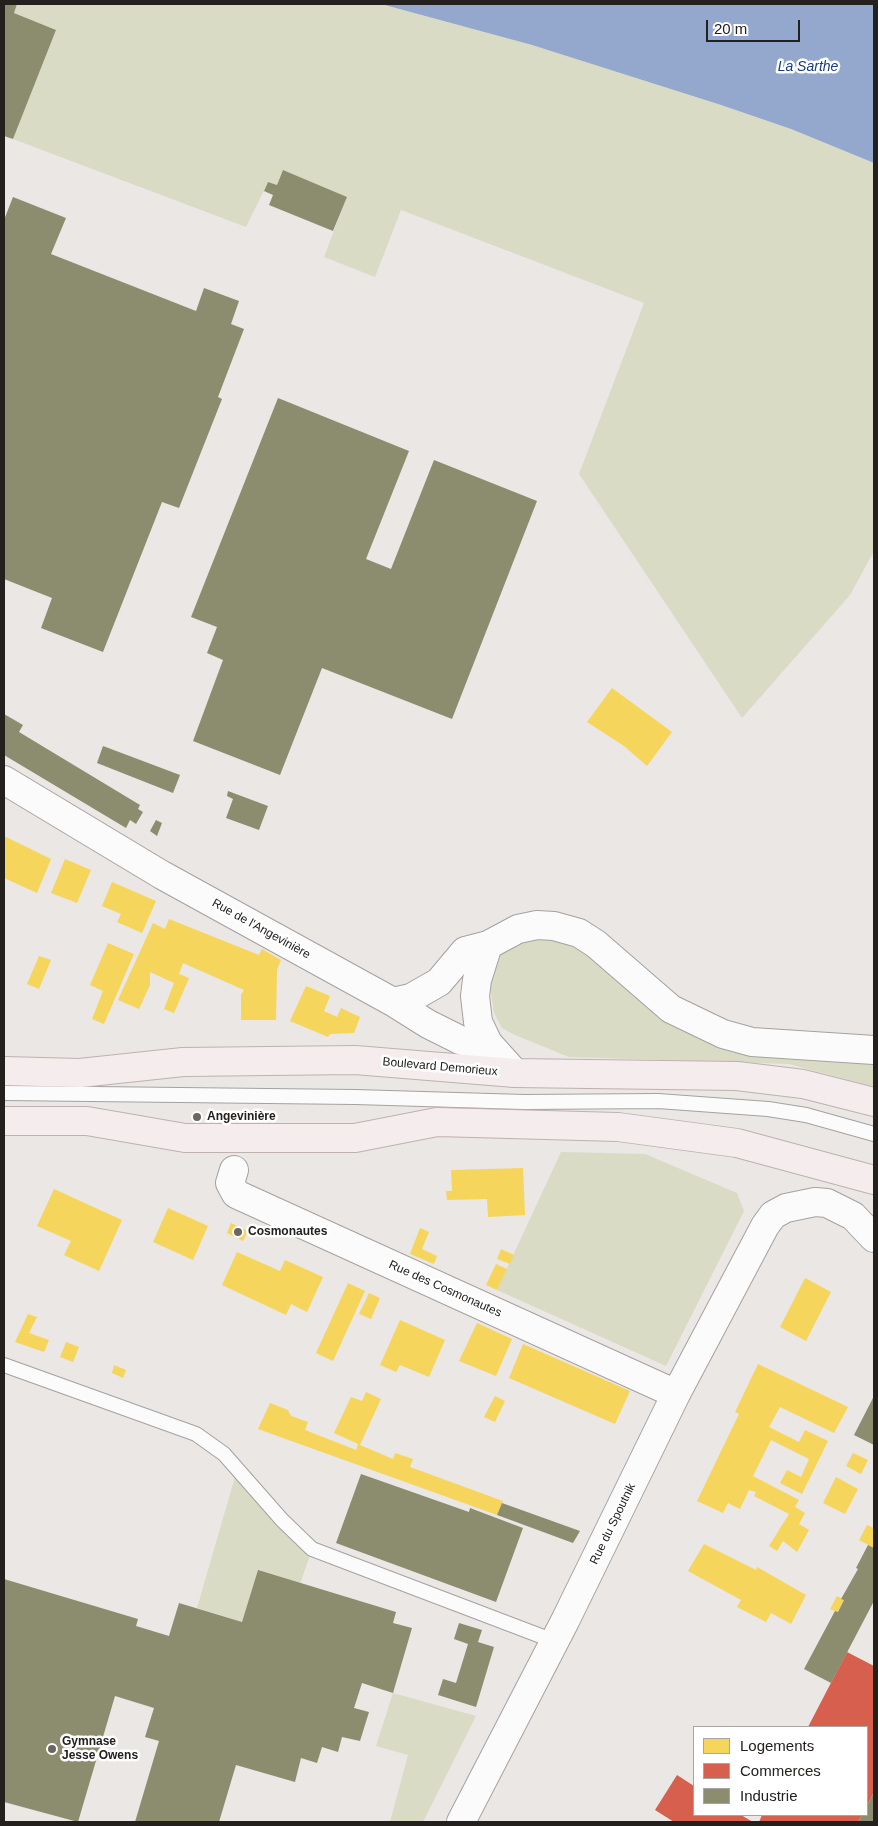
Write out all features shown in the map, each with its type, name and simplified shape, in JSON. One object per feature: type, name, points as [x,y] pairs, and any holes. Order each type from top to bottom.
[{"type":"main road","name":"Boulevard Demorieux","points":[[4,1071],[80,1073],[183,1062],[355,1060],[515,1073],[736,1076],[802,1084],[874,1102]]},
{"type":"main road","points":[[4,1121],[86,1121],[186,1138],[354,1138],[437,1122],[618,1127],[737,1143],[874,1180]]},
{"type":"main road","points":[[737,1143],[770,1136],[874,1163]]},
{"type":"street","name":"Rue de l'Angevinière","points":[[4,780],[162,876],[460,1040],[474,1045],[488,1043]]},
{"type":"street","points":[[393,1002],[411,998],[446,976],[465,951],[488,945],[518,929],[537,925],[567,929],[579,933],[596,944],[671,1009],[723,1034],[752,1042],[874,1050]]},
{"type":"street","points":[[488,945],[477,980],[475,996],[478,1022],[488,1043],[515,1073]]},
{"type":"street","name":"Rue des Cosmonautes","points":[[234,1170],[230,1183],[236,1194],[676,1394]]},
{"type":"street","name":"Rue du Spoutnik","points":[[462,1822],[676,1394],[765,1226],[773,1215],[786,1208],[815,1202],[827,1203],[853,1216],[874,1238]]},
{"type":"lane","points":[[4,1093],[355,1097],[524,1102],[658,1102],[768,1109],[806,1115],[874,1134]]},
{"type":"lane","points":[[4,1365],[196,1434],[224,1454],[282,1520],[312,1549],[554,1641]]},
{"type":"green space","points":[[17,4],[381,4],[532,45],[721,105],[791,129],[874,163],[874,551],[850,595],[742,718],[579,474],[644,303],[401,210],[375,277],[324,257],[347,197],[283,170],[277,185],[268,182],[246,227],[13,139],[56,30],[14,13]]},
{"type":"green space","points":[[553,926],[698,1023],[874,1046],[874,1087],[789,1064],[569,1057],[515,1035],[502,1028],[494,1013],[491,993],[477,980],[488,945]]},
{"type":"green space","points":[[561,1152],[645,1154],[737,1193],[744,1211],[666,1366],[497,1290]]},
{"type":"green space","points":[[237,1470],[312,1549],[300,1584],[259,1571],[242,1622],[197,1608]]},
{"type":"green space","points":[[393,1693],[476,1716],[423,1822],[390,1822],[408,1755],[376,1746]]},
{"type":"water","name":"La Sarthe","points":[[381,4],[874,4],[874,163],[791,129],[721,105],[532,45]]},
{"type":"building: Logements","points":[[612,688],[672,732],[647,766],[624,746],[587,722]]},
{"type":"building: Logements","points":[[4,836],[51,859],[37,893],[4,878]]},
{"type":"building: Logements","points":[[65,859],[91,870],[77,903],[51,893]]},
{"type":"building: Logements","points":[[112,882],[156,901],[142,933],[117,922],[121,914],[102,906]]},
{"type":"building: Logements","points":[[169,919],[259,955],[262,949],[281,960],[277,970],[276,1020],[241,1020],[241,995],[244,990],[183,963],[179,974],[189,978],[174,1013],[164,1009],[174,983],[150,972],[150,985],[139,1009],[118,1000],[153,923],[165,929]]},
{"type":"building: Logements","points":[[108,943],[134,954],[104,1024],[92,1019],[103,991],[90,985]]},
{"type":"building: Logements","points":[[39,956],[51,960],[39,989],[27,984]]},
{"type":"building: Logements","points":[[306,986],[330,996],[324,1011],[337,1017],[341,1008],[360,1017],[354,1033],[330,1034],[328,1037],[290,1021]]},
{"type":"building: Logements","points":[[523,1168],[525,1215],[488,1217],[487,1199],[447,1200],[446,1191],[452,1191],[451,1170]]},
{"type":"building: Logements","points":[[54,1189],[122,1220],[99,1271],[64,1255],[71,1241],[37,1226]]},
{"type":"building: Logements","points":[[168,1208],[208,1226],[193,1260],[153,1242]]},
{"type":"building: Logements","name":"Cosmonautes","points":[[231,1223],[248,1231],[243,1241],[227,1233]]},
{"type":"building: Logements","points":[[420,1228],[429,1232],[422,1249],[437,1256],[434,1264],[410,1254]]},
{"type":"building: Logements","points":[[501,1249],[514,1255],[510,1264],[497,1259]]},
{"type":"building: Logements","points":[[237,1252],[280,1271],[285,1260],[323,1277],[307,1312],[291,1304],[286,1315],[222,1285]]},
{"type":"building: Logements","points":[[496,1264],[507,1269],[497,1290],[486,1285]]},
{"type":"building: Logements","points":[[805,1278],[831,1292],[806,1341],[780,1327]]},
{"type":"building: Logements","points":[[348,1283],[365,1291],[333,1361],[316,1353]]},
{"type":"building: Logements","points":[[369,1293],[380,1298],[371,1319],[359,1314]]},
{"type":"building: Logements","points":[[28,1314],[37,1317],[29,1333],[49,1340],[44,1352],[15,1342]]},
{"type":"building: Logements","points":[[400,1320],[445,1340],[429,1377],[400,1365],[396,1372],[380,1365]]},
{"type":"building: Logements","points":[[477,1323],[512,1339],[496,1376],[459,1361]]},
{"type":"building: Logements","points":[[66,1342],[79,1347],[73,1362],[60,1357]]},
{"type":"building: Logements","points":[[523,1344],[630,1391],[615,1424],[509,1378]]},
{"type":"building: Logements","points":[[758,1364],[848,1407],[834,1433],[780,1407],[769,1427],[799,1442],[805,1430],[828,1441],[802,1494],[780,1483],[787,1470],[801,1477],[809,1459],[771,1440],[753,1476],[799,1500],[795,1507],[805,1513],[799,1524],[809,1530],[797,1552],[783,1541],[777,1551],[769,1546],[789,1514],[754,1496],[756,1492],[749,1490],[740,1509],[728,1503],[723,1513],[697,1501],[739,1414],[735,1412]]},
{"type":"building: Logements","points":[[114,1365],[126,1370],[123,1378],[112,1373]]},
{"type":"building: Logements","points":[[366,1392],[381,1399],[360,1445],[393,1459],[395,1453],[413,1459],[410,1467],[503,1501],[497,1515],[258,1429],[270,1403],[288,1410],[291,1416],[308,1422],[305,1430],[356,1450],[358,1444],[334,1433],[351,1397],[362,1401]]},
{"type":"building: Logements","points":[[495,1396],[505,1401],[495,1422],[484,1417]]},
{"type":"building: Logements","points":[[853,1453],[868,1460],[861,1474],[846,1466]]},
{"type":"building: Logements","points":[[836,1477],[858,1489],[845,1514],[823,1503]]},
{"type":"building: Logements","points":[[867,1525],[874,1528],[874,1548],[859,1540]]},
{"type":"building: Logements","points":[[704,1544],[756,1570],[757,1567],[806,1595],[791,1624],[771,1613],[766,1622],[737,1607],[741,1600],[688,1571]]},
{"type":"building: Logements","points":[[837,1596],[844,1600],[838,1612],[830,1609]]},
{"type":"building: Commerces","points":[[847,1652],[874,1666],[874,1792],[868,1804],[868,1726],[809,1726]]},
{"type":"building: Commerces","points":[[677,1775],[693,1785],[693,1816],[743,1816],[753,1822],[674,1822],[655,1810]]},
{"type":"building: Commerces","points":[[762,1816],[861,1816],[858,1822],[759,1822]]},
{"type":"building: Industrie","points":[[4,4],[17,4],[14,13],[56,30],[13,139],[4,136]]},
{"type":"building: Industrie","points":[[283,170],[347,197],[333,231],[269,205],[273,195],[264,191],[268,182],[277,185]]},
{"type":"building: Industrie","points":[[13,197],[66,218],[51,254],[196,311],[204,288],[239,301],[231,324],[244,329],[218,397],[222,399],[179,508],[162,502],[103,652],[41,628],[52,598],[4,579],[4,220]]},
{"type":"building: Industrie","points":[[278,398],[409,451],[366,559],[391,569],[434,460],[537,501],[452,719],[322,668],[280,775],[193,741],[223,660],[207,653],[217,627],[191,617]]},
{"type":"building: Industrie","points":[[4,714],[23,725],[19,732],[140,805],[138,809],[143,812],[136,824],[130,820],[126,828],[4,755]]},
{"type":"building: Industrie","points":[[103,746],[180,775],[173,793],[97,763]]},
{"type":"building: Industrie","points":[[228,791],[268,806],[259,830],[226,818],[233,799],[227,796]]},
{"type":"building: Industrie","points":[[156,820],[162,823],[157,836],[150,831]]},
{"type":"building: Industrie","points":[[874,1396],[874,1445],[854,1435]]},
{"type":"building: Industrie","points":[[361,1474],[469,1512],[470,1508],[523,1528],[496,1602],[336,1543]]},
{"type":"building: Industrie","points":[[502,1503],[580,1531],[573,1543],[497,1515]]},
{"type":"building: Industrie","points":[[868,1545],[874,1548],[874,1601],[831,1683],[804,1669],[835,1611],[838,1612],[844,1600],[841,1599],[858,1569],[856,1568]]},
{"type":"building: Industrie","points":[[258,1570],[396,1612],[393,1623],[412,1628],[393,1693],[362,1683],[354,1708],[369,1712],[360,1741],[342,1737],[338,1752],[322,1747],[317,1763],[301,1758],[295,1782],[236,1765],[219,1822],[135,1822],[159,1741],[145,1737],[154,1708],[115,1696],[78,1822],[4,1802],[4,1579],[138,1619],[136,1626],[169,1636],[179,1603],[242,1622]]},
{"type":"building: Industrie","points":[[459,1623],[482,1630],[478,1642],[494,1647],[476,1707],[438,1695],[443,1679],[456,1683],[468,1644],[454,1639]]},
{"type":"building: Industrie","points":[[874,1792],[874,1822],[858,1822],[861,1816],[868,1816],[868,1804]]},
{"type":"place","name":"Angevinière","points":[[197,1117]]},
{"type":"place","name":"Cosmonautes","points":[[238,1232]]},
{"type":"place","name":"Gymnase Jesse Owens","points":[[52,1749]]}]
